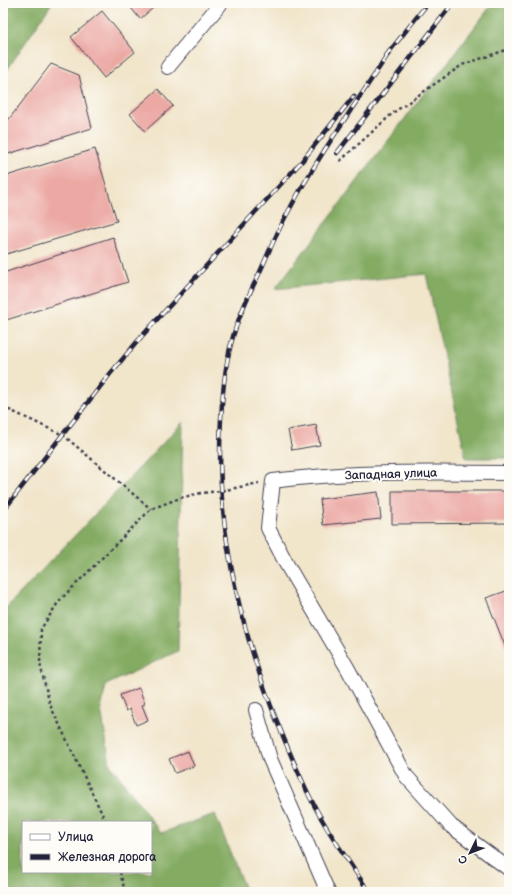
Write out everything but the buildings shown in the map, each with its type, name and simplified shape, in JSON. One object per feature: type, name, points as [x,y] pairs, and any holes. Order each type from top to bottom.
[{"type":"street","points":[[168,67],[221,3]]},
{"type":"street","name":"Западная улица","points":[[273,480],[310,476],[436,472],[509,473]]},
{"type":"street","points":[[273,480],[268,528],[287,565],[348,669],[406,776],[451,826],[509,869]]},
{"type":"street","points":[[256,710],[270,759],[328,892]]},
{"type":"path","points":[[340,161],[393,113],[462,65],[509,49]]},
{"type":"path","points":[[3,407],[63,435],[151,509]]},
{"type":"path","points":[[106,821],[50,705],[40,664],[41,629],[59,601],[151,509],[180,498],[273,480]]},
{"type":"path","points":[[120,873],[125,892]]},
{"type":"green space","points":[[3,3],[52,3],[3,76]]},
{"type":"green space","points":[[493,3],[509,3],[509,458],[466,458],[426,274],[275,289]]},
{"type":"green space","points":[[183,422],[178,651],[106,685],[101,709],[110,764],[161,833],[215,814],[246,892],[3,892],[3,611]]},
{"type":"railway","points":[[385,57],[428,3]]},
{"type":"railway","points":[[337,153],[453,3]]},
{"type":"railway","points":[[369,892],[327,829],[309,796],[288,750],[261,679],[240,606],[232,570],[222,495],[220,457],[221,419],[226,371],[230,347],[244,305],[279,230],[310,174],[389,53]]},
{"type":"railway","points":[[3,511],[110,374],[142,336],[302,161],[354,96]]}]
